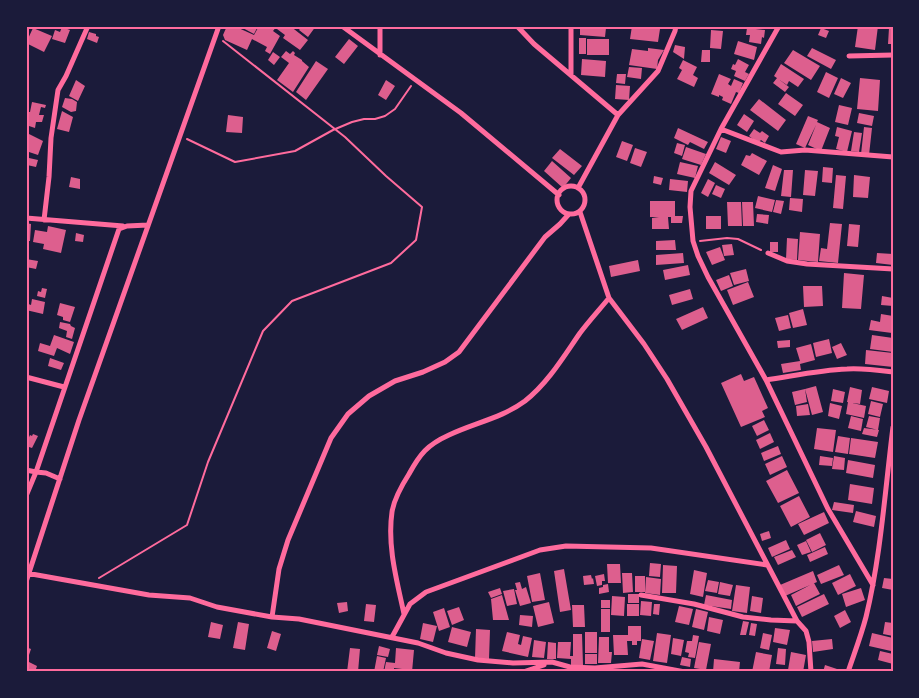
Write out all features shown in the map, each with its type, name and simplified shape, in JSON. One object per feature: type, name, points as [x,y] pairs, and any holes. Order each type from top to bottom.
[{"type":"street","points":[[44,220],[49,177],[50,138],[58,90],[88,26]]},
{"type":"street","points":[[26,582],[79,420],[219,26]]},
{"type":"street","points":[[342,26],[461,113],[559,195]]},
{"type":"street","points":[[380,26],[380,54]]},
{"type":"street","points":[[517,26],[534,44],[618,116]]},
{"type":"street","points":[[572,26],[572,75]]},
{"type":"street","points":[[578,188],[618,116],[658,71],[676,26]]},
{"type":"street","points":[[779,26],[721,129],[691,191],[690,207],[693,241],[708,277],[766,380],[828,509],[873,585]]},
{"type":"street","points":[[848,56],[893,55]]},
{"type":"street","points":[[721,129],[781,152],[805,150],[893,157]]},
{"type":"street","points":[[567,188],[578,188],[585,197],[583,207],[580,212],[575,214],[564,212],[559,207],[557,201],[559,195],[562,190],[567,188]]},
{"type":"street","points":[[580,212],[609,298],[644,344],[684,408],[797,621],[806,631],[810,648],[811,672]]},
{"type":"street","points":[[272,617],[278,569],[288,540],[331,438],[348,414],[369,396],[395,381],[423,372],[445,362],[459,352],[545,237],[570,214]]},
{"type":"street","points":[[26,218],[127,226],[148,224]]},
{"type":"street","points":[[26,496],[36,472],[119,229],[127,226]]},
{"type":"street","points":[[768,254],[787,261],[807,264],[893,269]]},
{"type":"street","points":[[404,614],[391,540],[392,511],[402,486],[418,458],[432,443],[507,412],[526,400],[543,384],[609,298]]},
{"type":"street","points":[[766,380],[847,368],[893,372]]},
{"type":"street","points":[[26,377],[64,387]]},
{"type":"street","points":[[848,672],[866,618],[873,585],[893,427]]},
{"type":"street","points":[[26,470],[46,472],[60,479]]},
{"type":"street","points":[[392,638],[410,604],[426,592],[540,550],[566,546],[651,548],[767,565]]},
{"type":"street","points":[[28,574],[149,595],[190,598],[217,607],[272,617],[299,619],[418,643],[446,653],[478,660],[513,663],[552,662],[570,667],[595,668],[642,664],[685,672]]},
{"type":"street","points":[[641,595],[694,604],[743,616],[797,621]]},
{"type":"street","points":[[523,672],[552,662]]},
{"type":"path","points":[[88,584],[187,525],[208,462],[263,331],[292,301],[391,263],[416,240],[422,207],[335,129],[216,35]]},
{"type":"path","points":[[180,135],[236,162],[295,151],[352,122],[385,116],[395,109],[416,80]]},
{"type":"path","points":[[693,241],[727,238],[738,240],[768,254]]},
{"type":"building","points":[[227,26],[234,26],[254,35],[259,26],[277,26],[273,31],[280,36],[270,54],[265,51],[267,47],[252,39],[247,50],[225,40],[223,35]]},
{"type":"building","points":[[239,26],[258,26],[254,34]]},
{"type":"building","points":[[278,26],[290,26],[308,40],[300,50],[283,38],[285,35],[277,29]]},
{"type":"building","points":[[302,26],[316,26],[308,37],[299,30]]},
{"type":"building","points":[[580,26],[606,28],[605,37],[580,35]]},
{"type":"building","points":[[632,26],[660,29],[658,42],[630,39]]},
{"type":"building","points":[[858,26],[878,26],[875,50],[855,47]]},
{"type":"building","points":[[62,27],[70,30],[65,43],[52,39],[55,30],[60,32]]},
{"type":"building","points":[[33,28],[52,36],[44,52],[26,43]]},
{"type":"building","points":[[747,28],[765,30],[761,44],[749,42],[750,35],[746,35]]},
{"type":"building","points":[[821,28],[829,31],[826,38],[818,35]]},
{"type":"building","points":[[889,28],[893,28],[893,44],[888,44]]},
{"type":"building","points":[[711,30],[723,31],[721,49],[710,48]]},
{"type":"building","points":[[89,32],[99,37],[97,43],[87,39]]},
{"type":"building","points":[[579,38],[586,38],[586,54],[579,54]]},
{"type":"building","points":[[349,39],[358,46],[344,64],[335,57]]},
{"type":"building","points":[[587,39],[609,39],[609,55],[587,55]]},
{"type":"building","points":[[738,41],[757,47],[754,60],[734,54]]},
{"type":"building","points":[[675,45],[685,47],[684,59],[673,52]]},
{"type":"building","points":[[648,48],[664,50],[658,60],[657,69],[629,65],[632,49],[648,51]]},
{"type":"building","points":[[812,48],[836,60],[831,69],[807,56]]},
{"type":"building","points":[[702,50],[710,50],[710,62],[701,62]]},
{"type":"building","points":[[793,50],[820,66],[811,80],[784,63]]},
{"type":"building","points":[[286,51],[290,54],[293,51],[294,55],[309,67],[293,92],[277,80],[289,63],[281,57]]},
{"type":"building","points":[[273,52],[280,57],[274,65],[268,60]]},
{"type":"building","points":[[582,59],[606,61],[605,77],[581,75]]},
{"type":"building","points":[[738,59],[749,65],[745,72],[749,74],[745,81],[734,76],[736,71],[731,69]]},
{"type":"building","points":[[683,60],[697,67],[693,75],[698,78],[694,87],[677,79],[682,70],[679,68]]},
{"type":"building","points":[[316,61],[328,69],[306,100],[296,92]]},
{"type":"building","points":[[781,64],[804,79],[798,87],[789,81],[787,85],[774,76]]},
{"type":"building","points":[[629,67],[642,68],[641,79],[627,77]]},
{"type":"building","points":[[826,72],[838,78],[829,98],[817,92]]},
{"type":"building","points":[[617,74],[626,74],[625,84],[616,83]]},
{"type":"building","points":[[719,74],[731,79],[728,84],[731,86],[734,79],[743,83],[739,93],[736,92],[731,104],[722,100],[723,97],[719,95],[719,97],[711,94]]},
{"type":"building","points":[[777,78],[789,87],[785,92],[773,83]]},
{"type":"building","points":[[841,78],[851,83],[843,98],[834,94]]},
{"type":"building","points":[[860,78],[880,80],[878,111],[857,109]]},
{"type":"building","points":[[76,80],[85,86],[78,101],[69,96]]},
{"type":"building","points":[[386,80],[395,86],[386,100],[378,95]]},
{"type":"building","points":[[616,85],[630,86],[629,100],[615,99]]},
{"type":"building","points":[[786,93],[803,105],[795,116],[778,104]]},
{"type":"building","points":[[65,98],[77,102],[76,111],[71,112],[62,107]]},
{"type":"building","points":[[759,99],[786,120],[778,131],[750,110]]},
{"type":"building","points":[[32,102],[46,105],[45,108],[41,107],[39,115],[44,115],[42,122],[36,122],[35,128],[26,125],[26,112],[30,112]]},
{"type":"building","points":[[839,105],[852,108],[848,125],[835,122]]},
{"type":"building","points":[[62,111],[73,117],[69,132],[57,129]]},
{"type":"building","points":[[859,113],[874,116],[872,126],[857,123]]},
{"type":"building","points":[[744,114],[754,121],[747,132],[737,125]]},
{"type":"building","points":[[228,115],[243,117],[242,133],[226,132]]},
{"type":"building","points":[[808,116],[830,128],[821,151],[808,145],[816,125],[805,148],[796,144]]},
{"type":"building","points":[[837,127],[852,131],[847,152],[836,149],[839,137],[835,136]]},
{"type":"building","points":[[864,127],[872,128],[869,155],[861,154]]},
{"type":"building","points":[[678,128],[708,142],[704,149],[690,142],[688,145],[674,138]]},
{"type":"building","points":[[754,129],[760,133],[762,131],[769,136],[765,143],[761,140],[758,143],[749,136]]},
{"type":"building","points":[[854,132],[862,133],[859,152],[851,151]]},
{"type":"building","points":[[27,133],[43,141],[38,155],[26,151]]},
{"type":"building","points":[[721,137],[731,141],[726,153],[716,149]]},
{"type":"building","points":[[622,141],[633,145],[627,161],[616,157]]},
{"type":"building","points":[[677,143],[685,145],[682,156],[674,153]]},
{"type":"building","points":[[686,147],[706,154],[701,165],[682,159]]},
{"type":"building","points":[[635,148],[647,152],[641,167],[630,163]]},
{"type":"building","points":[[560,149],[582,166],[574,175],[552,158]]},
{"type":"building","points":[[752,153],[767,161],[759,175],[741,165],[746,155],[750,156]]},
{"type":"building","points":[[29,158],[38,160],[36,167],[27,165]]},
{"type":"building","points":[[552,161],[571,178],[563,188],[544,171]]},
{"type":"building","points":[[680,162],[698,166],[695,178],[677,174]]},
{"type":"building","points":[[715,162],[736,175],[729,185],[709,173]]},
{"type":"building","points":[[773,165],[782,169],[775,191],[765,188]]},
{"type":"building","points":[[823,167],[833,168],[832,183],[822,182]]},
{"type":"building","points":[[784,170],[793,170],[791,197],[781,196]]},
{"type":"building","points":[[805,170],[818,171],[815,196],[803,195]]},
{"type":"building","points":[[836,175],[846,176],[843,209],[833,208]]},
{"type":"building","points":[[854,175],[870,177],[868,198],[853,197]]},
{"type":"building","points":[[654,176],[663,178],[661,185],[653,183]]},
{"type":"building","points":[[71,177],[80,179],[80,189],[69,187]]},
{"type":"building","points":[[670,179],[688,181],[687,192],[669,190]]},
{"type":"building","points":[[708,179],[715,183],[708,197],[701,193]]},
{"type":"building","points":[[716,185],[725,189],[721,198],[712,194]]},
{"type":"building","points":[[758,196],[775,200],[772,212],[755,208]]},
{"type":"building","points":[[790,198],[803,199],[802,212],[789,210]]},
{"type":"building","points":[[776,200],[784,201],[781,214],[773,212]]},
{"type":"building","points":[[650,201],[675,201],[675,216],[683,216],[682,223],[671,223],[671,217],[668,217],[669,229],[652,229],[652,218],[659,217],[650,217]]},
{"type":"building","points":[[727,202],[741,202],[742,226],[728,226]]},
{"type":"building","points":[[742,202],[753,202],[754,226],[743,226]]},
{"type":"building","points":[[757,214],[769,215],[768,224],[756,222]]},
{"type":"building","points":[[706,216],[721,216],[721,229],[706,229]]},
{"type":"building","points":[[26,223],[31,224],[30,241],[26,241]]},
{"type":"building","points":[[830,223],[842,224],[838,263],[819,261],[821,248],[827,249]]},
{"type":"building","points":[[849,224],[860,225],[858,247],[847,246]]},
{"type":"building","points":[[48,226],[66,230],[61,253],[43,249],[44,244],[33,242],[35,230],[47,232]]},
{"type":"building","points":[[800,232],[820,234],[818,262],[798,260]]},
{"type":"building","points":[[76,233],[84,235],[83,242],[75,241]]},
{"type":"building","points":[[787,238],[798,239],[797,260],[786,259]]},
{"type":"building","points":[[675,240],[676,250],[656,250],[656,241]]},
{"type":"building","points":[[770,242],[778,242],[778,252],[770,252]]},
{"type":"building","points":[[732,244],[734,255],[724,256],[722,245]]},
{"type":"building","points":[[720,247],[725,260],[712,265],[706,252]]},
{"type":"building","points":[[683,253],[684,263],[656,265],[656,255]]},
{"type":"building","points":[[877,253],[893,254],[893,265],[876,263]]},
{"type":"building","points":[[26,259],[38,261],[36,269],[26,267]]},
{"type":"building","points":[[638,260],[640,271],[611,277],[609,266]]},
{"type":"building","points":[[688,265],[690,275],[665,280],[663,270]]},
{"type":"building","points":[[746,269],[749,281],[734,285],[730,273]]},
{"type":"building","points":[[844,273],[864,275],[861,309],[842,308]]},
{"type":"building","points":[[729,275],[733,286],[721,291],[716,280]]},
{"type":"building","points":[[748,282],[754,297],[733,305],[727,290]]},
{"type":"building","points":[[803,286],[822,286],[823,306],[804,307]]},
{"type":"building","points":[[42,288],[47,289],[45,298],[37,296],[38,291],[41,292]]},
{"type":"building","points":[[690,289],[693,299],[672,305],[669,295]]},
{"type":"building","points":[[882,296],[893,298],[893,306],[881,305]]},
{"type":"building","points":[[32,299],[45,302],[43,314],[26,310],[26,303],[31,305]]},
{"type":"building","points":[[60,303],[75,307],[70,322],[63,320],[63,317],[57,315]]},
{"type":"building","points":[[703,307],[708,318],[682,330],[676,319]]},
{"type":"building","points":[[803,309],[807,325],[793,328],[789,313]]},
{"type":"building","points":[[881,314],[893,316],[892,333],[869,330],[871,320],[880,322]]},
{"type":"building","points":[[788,315],[791,328],[779,331],[775,318]]},
{"type":"building","points":[[60,322],[70,324],[75,328],[72,339],[66,337],[67,331],[59,328]]},
{"type":"building","points":[[54,335],[74,342],[70,354],[57,348],[54,356],[38,351],[40,343],[50,346]]},
{"type":"building","points":[[872,335],[893,338],[893,352],[870,349]]},
{"type":"building","points":[[829,339],[832,353],[816,357],[813,343]]},
{"type":"building","points":[[790,340],[790,347],[778,348],[777,341]]},
{"type":"building","points":[[841,343],[847,355],[837,359],[832,347]]},
{"type":"building","points":[[811,344],[815,360],[800,364],[801,370],[783,373],[781,364],[800,361],[796,348]]},
{"type":"building","points":[[866,350],[893,353],[893,367],[865,364]]},
{"type":"building","points":[[50,358],[64,363],[61,370],[48,366]]},
{"type":"building","points":[[741,374],[744,381],[754,377],[768,408],[762,411],[765,417],[741,427],[721,383]]},
{"type":"building","points":[[816,386],[823,412],[812,415],[805,389]]},
{"type":"building","points":[[850,387],[862,390],[860,404],[847,402]]},
{"type":"building","points":[[872,387],[889,391],[887,403],[869,399]]},
{"type":"building","points":[[805,389],[807,402],[795,405],[792,392]]},
{"type":"building","points":[[833,389],[845,392],[843,403],[831,401]]},
{"type":"building","points":[[871,401],[883,404],[880,417],[868,414]]},
{"type":"building","points":[[848,402],[866,406],[864,418],[846,414]]},
{"type":"building","points":[[830,403],[842,406],[839,419],[828,416]]},
{"type":"building","points":[[808,404],[810,415],[797,416],[796,406]]},
{"type":"building","points":[[851,416],[863,419],[861,431],[848,428]]},
{"type":"building","points":[[869,416],[880,418],[878,430],[866,427]]},
{"type":"building","points":[[764,420],[769,430],[757,436],[752,426]]},
{"type":"building","points":[[817,428],[836,430],[833,452],[814,449]]},
{"type":"building","points":[[864,428],[879,430],[877,437],[862,434]]},
{"type":"building","points":[[770,433],[774,442],[760,449],[756,440]]},
{"type":"building","points":[[33,434],[38,436],[32,448],[26,446],[26,444],[30,435],[32,436]]},
{"type":"building","points":[[838,436],[850,438],[848,454],[835,452]]},
{"type":"building","points":[[851,438],[878,442],[875,458],[849,454]]},
{"type":"building","points":[[778,446],[781,454],[764,461],[761,453]]},
{"type":"building","points":[[782,456],[787,467],[770,475],[765,464]]},
{"type":"building","points":[[820,456],[833,458],[832,466],[819,465]]},
{"type":"building","points":[[834,456],[845,458],[844,470],[832,469]]},
{"type":"building","points":[[848,460],[875,465],[873,478],[846,473]]},
{"type":"building","points":[[787,470],[799,493],[778,503],[766,481]]},
{"type":"building","points":[[850,484],[874,488],[872,504],[848,500]]},
{"type":"building","points":[[799,496],[810,517],[791,527],[780,506]]},
{"type":"building","points":[[834,502],[854,505],[853,513],[832,510]]},
{"type":"building","points":[[856,511],[876,516],[874,527],[853,522]]},
{"type":"building","points":[[824,512],[829,523],[804,535],[798,524]]},
{"type":"building","points":[[769,531],[771,538],[762,541],[760,534]]},
{"type":"building","points":[[820,533],[826,545],[812,552],[806,540]]},
{"type":"building","points":[[786,540],[790,549],[772,557],[768,548]]},
{"type":"building","points":[[806,541],[811,552],[802,555],[797,545]]},
{"type":"building","points":[[825,547],[828,554],[810,562],[807,555]]},
{"type":"building","points":[[792,550],[796,557],[778,565],[774,557]]},
{"type":"building","points":[[650,563],[661,564],[660,577],[649,576]]},
{"type":"building","points":[[607,564],[620,564],[621,583],[608,583]]},
{"type":"building","points":[[663,565],[677,566],[676,593],[662,593]]},
{"type":"building","points":[[839,565],[844,575],[821,584],[817,575]]},
{"type":"building","points":[[564,569],[571,610],[560,612],[554,571]]},
{"type":"building","points":[[694,570],[707,573],[703,597],[690,594]]},
{"type":"building","points":[[813,571],[817,582],[785,596],[780,585]]},
{"type":"building","points":[[540,573],[545,600],[532,602],[527,576]]},
{"type":"building","points":[[622,573],[632,573],[633,592],[623,593]]},
{"type":"building","points":[[604,574],[605,581],[602,581],[602,585],[597,586],[595,576]]},
{"type":"building","points":[[850,574],[856,586],[838,595],[832,583]]},
{"type":"building","points":[[591,575],[594,584],[584,585],[583,576]]},
{"type":"building","points":[[635,576],[645,576],[645,592],[635,592]]},
{"type":"building","points":[[646,577],[661,579],[660,595],[645,593]]},
{"type":"building","points":[[884,578],[893,579],[893,590],[882,588]]},
{"type":"building","points":[[708,580],[719,582],[717,593],[705,591]]},
{"type":"building","points":[[520,582],[522,589],[526,587],[531,603],[520,606],[515,583]]},
{"type":"building","points":[[720,582],[733,585],[730,596],[718,594]]},
{"type":"building","points":[[814,583],[820,594],[796,606],[791,595]]},
{"type":"building","points":[[608,584],[609,592],[599,594],[599,588]]},
{"type":"building","points":[[736,585],[750,587],[747,613],[732,611]]},
{"type":"building","points":[[500,588],[502,594],[491,598],[488,592]]},
{"type":"building","points":[[861,588],[865,600],[846,607],[842,594]]},
{"type":"building","points":[[514,589],[517,604],[507,606],[503,591]]},
{"type":"building","points":[[628,594],[639,594],[639,603],[628,603]]},
{"type":"building","points":[[824,594],[829,604],[802,617],[797,607]]},
{"type":"building","points":[[502,595],[509,620],[493,620],[491,599]]},
{"type":"building","points":[[706,595],[732,600],[731,609],[704,605]]},
{"type":"building","points":[[612,596],[625,597],[624,616],[611,615]]},
{"type":"building","points":[[752,596],[763,598],[761,613],[750,611]]},
{"type":"building","points":[[601,600],[610,600],[610,608],[601,608]]},
{"type":"building","points":[[641,601],[652,602],[651,616],[640,615]]},
{"type":"building","points":[[347,602],[348,611],[339,613],[337,603]]},
{"type":"building","points":[[549,602],[554,623],[538,627],[533,606]]},
{"type":"building","points":[[366,604],[376,605],[374,622],[364,621]]},
{"type":"building","points":[[627,604],[639,604],[639,616],[627,616]]},
{"type":"building","points":[[654,604],[660,604],[659,615],[653,614]]},
{"type":"building","points":[[572,605],[584,605],[585,627],[573,627]]},
{"type":"building","points":[[679,606],[693,609],[689,625],[675,622]]},
{"type":"building","points":[[459,607],[464,620],[452,625],[447,611]]},
{"type":"building","points":[[444,608],[450,627],[439,631],[433,612]]},
{"type":"building","points":[[601,609],[610,609],[610,632],[601,632]]},
{"type":"building","points":[[696,609],[708,612],[704,630],[692,627]]},
{"type":"building","points":[[845,610],[851,622],[840,628],[834,616]]},
{"type":"building","points":[[520,615],[533,616],[532,627],[519,625]]},
{"type":"building","points":[[709,617],[723,620],[720,634],[707,631]]},
{"type":"building","points":[[743,621],[749,622],[746,635],[740,635]]},
{"type":"building","points":[[211,622],[223,625],[220,639],[208,637]]},
{"type":"building","points":[[238,622],[249,624],[245,650],[233,648]]},
{"type":"building","points":[[885,622],[893,623],[893,636],[883,634]]},
{"type":"building","points":[[423,623],[437,626],[433,642],[420,639]]},
{"type":"building","points":[[751,623],[757,624],[755,636],[749,635]]},
{"type":"building","points":[[628,626],[641,626],[641,641],[637,641],[637,645],[632,645],[632,641],[627,641],[628,655],[614,655],[613,635],[628,635]]},
{"type":"building","points":[[452,627],[471,632],[467,647],[448,642]]},
{"type":"building","points":[[775,628],[790,630],[787,645],[773,642]]},
{"type":"building","points":[[476,629],[490,630],[489,659],[475,658]]},
{"type":"building","points":[[272,631],[281,634],[276,651],[267,648]]},
{"type":"building","points":[[507,632],[520,635],[518,644],[521,645],[523,636],[532,638],[528,657],[502,651]]},
{"type":"building","points":[[585,632],[597,632],[597,653],[585,653]]},
{"type":"building","points":[[657,633],[671,635],[667,663],[653,661]]},
{"type":"building","points":[[763,633],[772,635],[769,650],[760,648]]},
{"type":"building","points":[[872,633],[893,638],[891,651],[869,646]]},
{"type":"building","points":[[573,634],[582,634],[583,665],[571,665],[571,659],[557,658],[558,642],[571,642],[570,656],[573,656]]},
{"type":"building","points":[[693,635],[699,636],[695,658],[688,657],[689,653],[685,652],[687,641],[692,641]]},
{"type":"building","points":[[599,637],[609,637],[609,652],[612,652],[611,663],[598,663]]},
{"type":"building","points":[[673,638],[684,640],[681,656],[671,654]]},
{"type":"building","points":[[642,639],[654,641],[650,660],[639,658]]},
{"type":"building","points":[[832,639],[833,649],[813,652],[812,641]]},
{"type":"building","points":[[534,640],[546,642],[544,658],[532,657]]},
{"type":"building","points":[[548,642],[556,643],[556,659],[547,659]]},
{"type":"building","points":[[699,642],[711,644],[706,670],[694,668]]},
{"type":"building","points":[[379,646],[390,649],[388,657],[377,655]]},
{"type":"building","points":[[26,647],[31,649],[27,661],[37,666],[35,672],[26,672]]},
{"type":"building","points":[[350,648],[360,649],[358,672],[347,672]]},
{"type":"building","points":[[396,648],[414,650],[412,672],[402,672],[402,669],[394,668],[394,672],[384,672],[386,662],[395,663]]},
{"type":"building","points":[[778,648],[786,649],[785,665],[776,664]]},
{"type":"building","points":[[880,651],[893,654],[893,664],[878,660]]},
{"type":"building","points":[[756,652],[772,655],[769,672],[752,672]]},
{"type":"building","points":[[791,652],[806,655],[803,672],[788,670]]},
{"type":"building","points":[[585,654],[597,654],[597,664],[585,664]]},
{"type":"building","points":[[377,656],[386,658],[383,672],[374,672]]},
{"type":"building","points":[[682,657],[691,659],[690,667],[680,665]]},
{"type":"building","points":[[714,659],[740,662],[739,672],[713,672]]},
{"type":"building","points":[[825,665],[843,671],[843,672],[823,672]]}]
